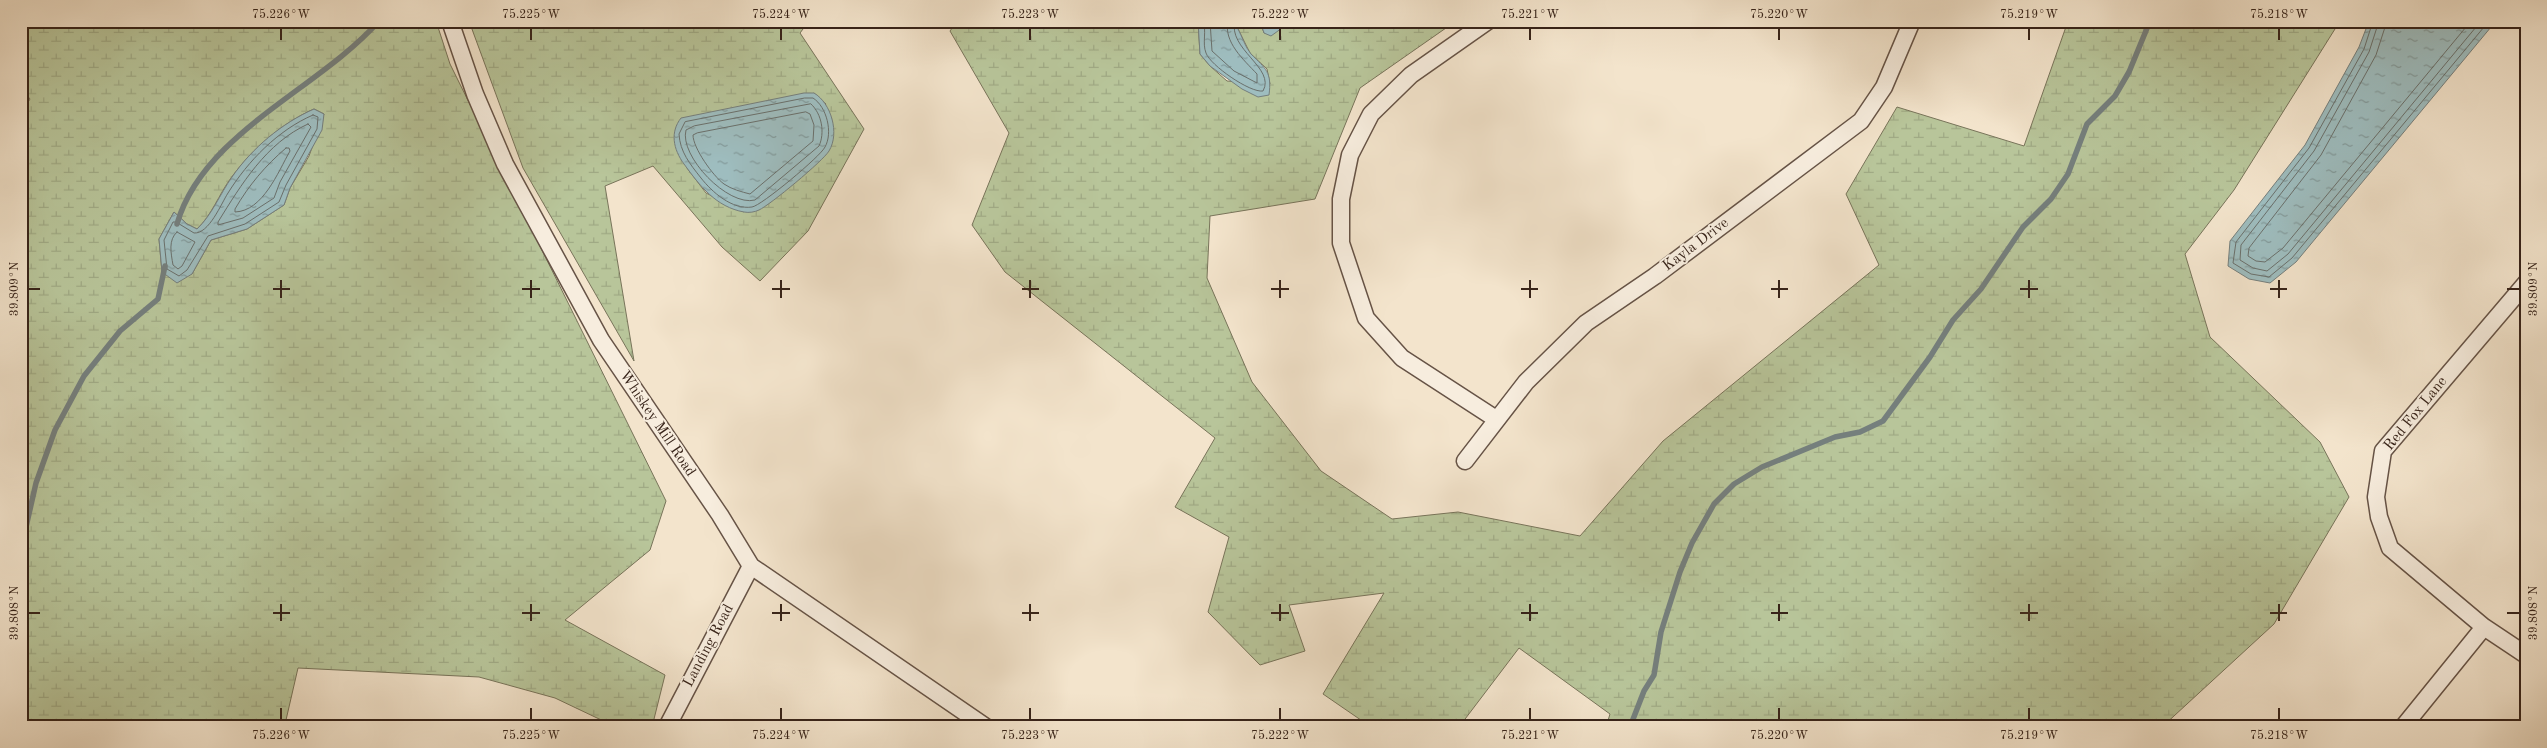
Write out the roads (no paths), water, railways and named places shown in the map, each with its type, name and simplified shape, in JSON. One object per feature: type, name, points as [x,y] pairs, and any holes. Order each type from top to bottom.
[{"type":"street","name":"Whiskey Mill Road","points":[[450,21],[476,94],[505,164],[600,340],[720,515],[751,566],[986,727]]},
{"type":"street","points":[[1488,21],[1411,74],[1371,114],[1350,156],[1341,198],[1341,243],[1366,318],[1402,358],[1496,419]]},
{"type":"street","name":"Kayla Drive","points":[[1465,461],[1526,382],[1586,324],[1654,276],[1861,122],[1884,86],[1912,21]]},
{"type":"street","name":"Red Fox Lane","points":[[2526,283],[2384,451],[2376,497],[2379,517],[2390,548],[2484,627],[2526,655]]},
{"type":"street","name":"Landing Road","points":[[667,727],[751,566]]},
{"type":"street","points":[[2403,727],[2484,627]]},
{"type":"water","points":[[1198,21],[1240,21],[1238,29],[1247,48],[1269,76],[1269,95],[1258,97],[1242,89],[1210,66],[1200,54]]},
{"type":"water","points":[[1260,21],[1284,21],[1282,28],[1271,36],[1264,33]]},
{"type":"water","points":[[2369,21],[2496,21],[2296,262],[2270,283],[2249,279],[2228,266],[2230,241],[2305,145],[2359,47]]},
{"type":"water","points":[[804,93],[814,93],[829,111],[834,127],[832,144],[829,151],[817,164],[759,210],[744,212],[717,200],[696,180],[677,152],[674,135],[681,118]]},
{"type":"water","points":[[314,109],[324,114],[322,130],[290,188],[284,205],[247,229],[211,240],[192,274],[177,283],[162,272],[159,239],[174,212],[187,224],[197,229],[212,211],[240,166],[258,146],[290,121]]},
{"type":"waterway","points":[[177,224],[191,192],[211,163],[265,114],[354,46],[379,21]]},
{"type":"waterway","points":[[1630,727],[1644,691],[1654,675],[1661,632],[1680,572],[1692,543],[1714,504],[1734,484],[1762,467],[1835,437],[1860,432],[1883,421],[1930,357],[1953,320],[1981,289],[2023,227],[2051,199],[2068,174],[2087,124],[2115,96],[2129,72],[2150,21]]},
{"type":"waterway","points":[[21,549],[36,483],[55,430],[84,376],[120,331],[158,299],[165,266]]}]
